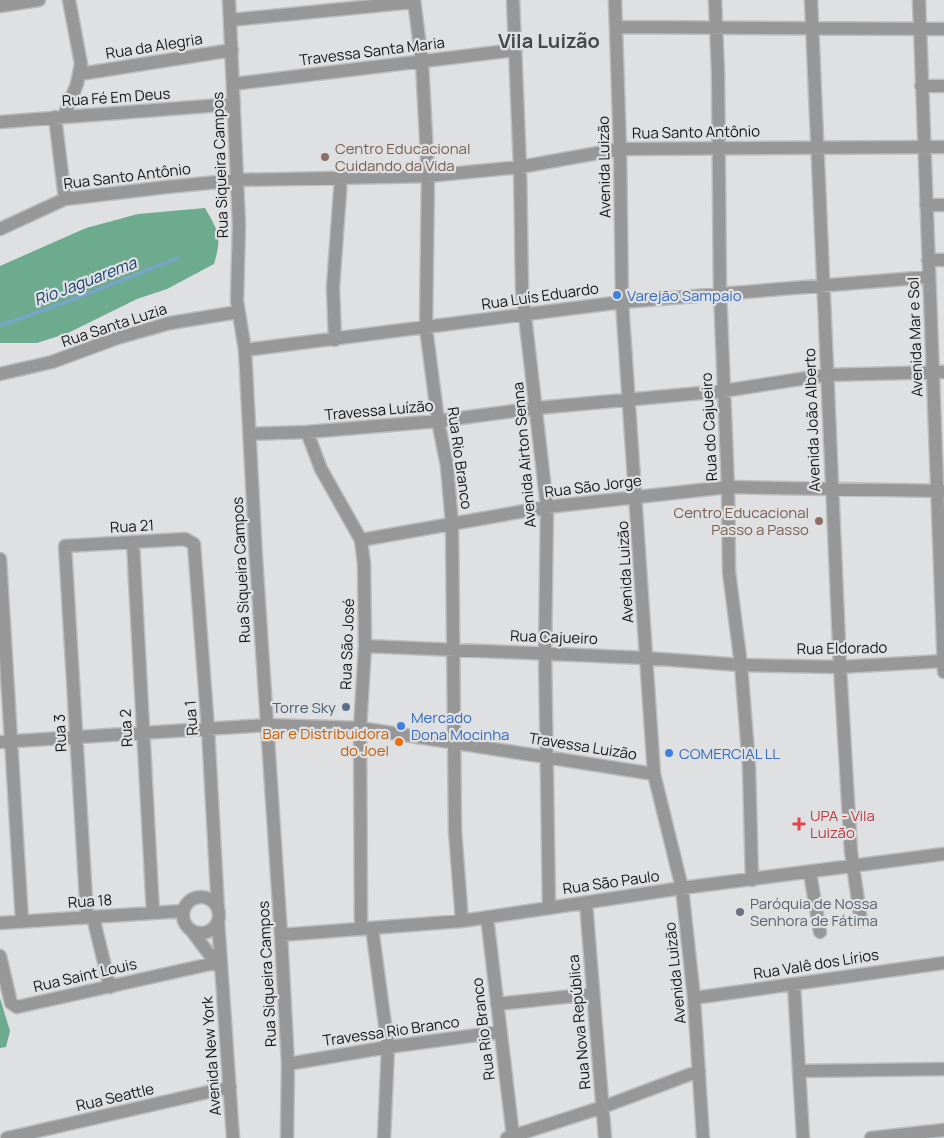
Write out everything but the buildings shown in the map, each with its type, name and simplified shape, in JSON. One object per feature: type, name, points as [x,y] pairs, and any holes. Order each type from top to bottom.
[{"type":"street","points":[[0,6],[39,0]]},
{"type":"street","points":[[65,199],[59,117],[80,74],[80,54],[69,0]]},
{"type":"street","name":"Rua Siqueira Campos","points":[[229,0],[238,180],[238,312],[245,350],[281,935],[288,1064],[287,1138]]},
{"type":"street","name":"Avenida Airton Senna","points":[[513,0],[520,166],[522,272],[525,315],[547,508],[545,653],[549,908]]},
{"type":"street","name":"Avenida Luizão","points":[[615,0],[620,149],[622,302],[637,496],[654,774],[682,888],[694,998],[703,1138]]},
{"type":"street","name":"Rua do Cajueiro","points":[[715,0],[717,28],[720,292],[728,487],[729,572],[741,665],[749,766],[752,880]]},
{"type":"street","name":"Avenida João Alberto","points":[[811,0],[840,666],[853,868],[861,921]]},
{"type":"street","name":"Avenida Mar e Sol","points":[[919,0],[930,313],[938,372],[944,672]]},
{"type":"street","points":[[231,20],[414,1]]},
{"type":"street","name":"Rua Rio Branco","points":[[414,1],[422,62],[428,176],[426,328],[438,421],[447,466],[452,524],[455,831],[462,920]]},
{"type":"street","points":[[616,27],[944,29]]},
{"type":"street","name":"Rua da Alegria","points":[[80,74],[232,50]]},
{"type":"street","name":"Travessa Santa Maria","points":[[233,84],[515,50]]},
{"type":"street","points":[[921,86],[944,86]]},
{"type":"street","name":"Rua Fé Em Deus","points":[[0,122],[234,104]]},
{"type":"street","name":"Rua Santo Antônio","points":[[0,229],[65,199],[238,180],[428,176],[520,166],[620,149],[944,147]]},
{"type":"street","points":[[335,340],[333,287],[342,178]]},
{"type":"street","points":[[926,205],[944,204]]},
{"type":"street","points":[[928,260],[944,260]]},
{"type":"street","name":"Rua Luís Eduardo","points":[[245,350],[622,302],[720,292],[929,277]]},
{"type":"street","name":"Rua Santa Luzia","points":[[0,374],[52,362],[117,338],[170,323],[238,312]]},
{"type":"street","points":[[930,313],[944,314]]},
{"type":"street","name":"Travessa Luízão","points":[[250,434],[307,432],[438,421],[537,408],[723,391],[826,375],[938,372]]},
{"type":"street","name":"Rua São José","points":[[307,432],[321,469],[361,540],[365,584],[365,646],[360,728],[367,929],[388,1047],[384,1138]]},
{"type":"street","name":"Rua São Jorge","points":[[361,540],[547,508],[637,496],[728,487],[941,491]]},
{"type":"street","name":"Rua 21","points":[[65,546],[185,539],[191,540],[195,549]]},
{"type":"street","name":"Rua 2","points":[[133,542],[153,913]]},
{"type":"street","name":"Rua 3","points":[[65,546],[76,737],[90,917],[110,986]]},
{"type":"street","name":"Rua 1","points":[[195,549],[208,728],[218,915]]},
{"type":"street","points":[[0,559],[5,742],[22,922]]},
{"type":"street","name":"Rua Cajueiro","points":[[365,646],[646,658],[741,665]]},
{"type":"street","name":"Rua Eldorado","points":[[741,665],[840,666],[944,661]]},
{"type":"street","name":"Travessa Luizão","points":[[5,742],[267,725],[360,728],[454,741],[654,774]]},
{"type":"street","name":"Rua São Paulo","points":[[281,935],[487,918],[682,888],[853,868],[944,854]]},
{"type":"street","points":[[810,873],[820,932]]},
{"type":"street","points":[[217,884],[212,895],[193,899],[183,911],[184,922],[219,967]]},
{"type":"street","points":[[191,930],[207,932],[218,915],[212,901],[203,897]]},
{"type":"street","name":"Rua Nova República","points":[[586,903],[604,1138]]},
{"type":"street","name":"Rua 18","points":[[0,923],[183,911]]},
{"type":"street","name":"Avenida New York","points":[[218,915],[219,967],[233,1138]]},
{"type":"street","name":"Rua Rio Branco","points":[[487,918],[510,1137]]},
{"type":"street","name":"Rua Saint Louis","points":[[0,956],[14,1006],[110,986],[219,967]]},
{"type":"street","name":"Rua Valê dos Lírios","points":[[694,998],[944,963]]},
{"type":"street","points":[[794,985],[803,1138]]},
{"type":"street","points":[[496,1004],[593,994]]},
{"type":"street","name":"Travessa Rio Branco","points":[[288,1064],[388,1047],[500,1032]]},
{"type":"street","points":[[799,1072],[944,1069]]},
{"type":"street","points":[[510,1137],[603,1107],[700,1071]]},
{"type":"street","name":"Rua Seattle","points":[[7,1138],[230,1087]]},
{"type":"street","points":[[871,1138],[944,1130]]},
{"type":"green space","points":[[205,208],[218,235],[218,247],[214,264],[167,289],[137,299],[68,333],[37,343],[0,343],[0,266],[86,228],[138,214]]},
{"type":"green space","points":[[0,998],[10,1031],[6,1047],[0,1048]]},
{"type":"waterway","name":"Rio Jaguarema","points":[[0,325],[68,302],[178,258]]},
{"type":"place","name":"Centro Educacional Cuidando da Vida","points":[[325,157]]},
{"type":"place","name":"Varejão Sampaio","points":[[617,295]]},
{"type":"place","name":"Centro Educacional Passo a Passo","points":[[819,521]]},
{"type":"place","name":"Torre Sky","points":[[346,707]]},
{"type":"place","name":"Mercado Dona Mocinha","points":[[401,726]]},
{"type":"place","name":"Bar e Distribuidora do Joel","points":[[399,742]]},
{"type":"place","name":"COMERCIAL LL","points":[[669,753]]},
{"type":"place","name":"UPA - Vila Luizão","points":[[799,824]]},
{"type":"place","name":"Paróquia de Nossa Senhora de Fátima","points":[[740,912]]},
{"type":"district","name":"Vila Luizão","points":[[549,40]]}]
